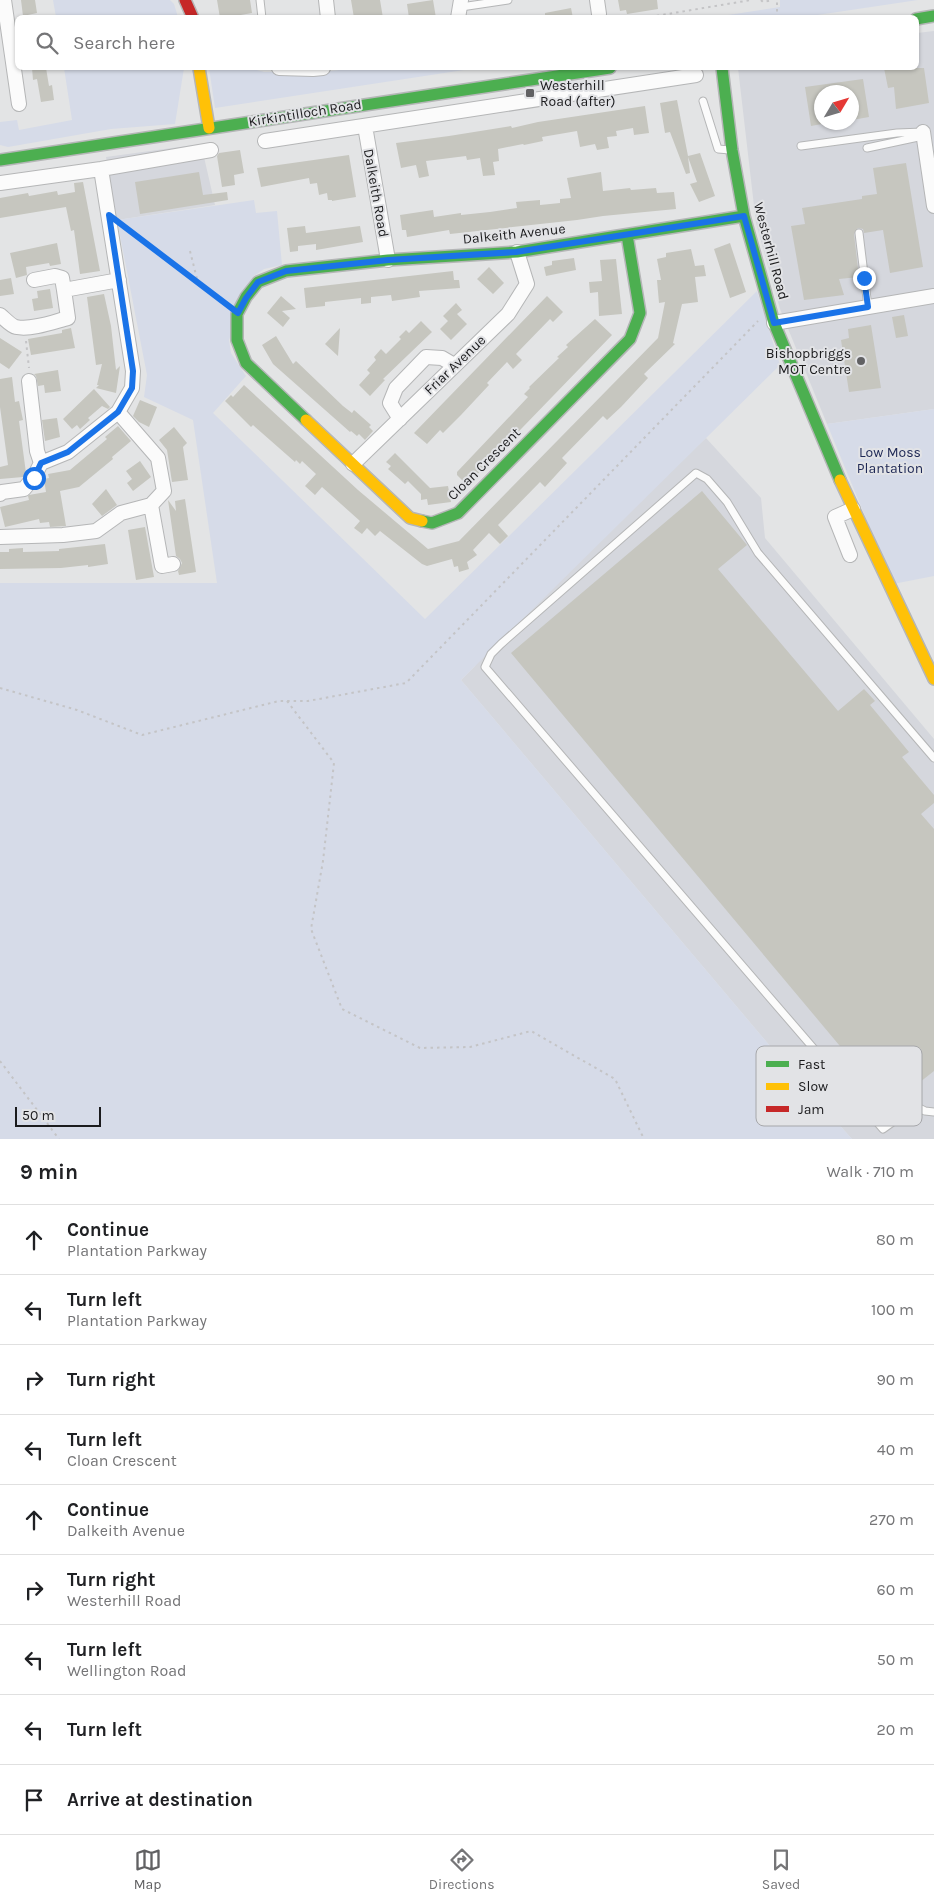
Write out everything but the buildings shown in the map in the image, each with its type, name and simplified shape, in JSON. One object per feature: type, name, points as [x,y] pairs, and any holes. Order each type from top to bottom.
[{"type":"street","points":[[4,0],[19,104]]},
{"type":"street","points":[[184,0],[192,15]]},
{"type":"street","points":[[326,0],[328,15]]},
{"type":"street","points":[[596,0],[599,14]]},
{"type":"street","points":[[919,18],[934,16]]},
{"type":"street","points":[[199,70],[209,128]]},
{"type":"street","name":"Kirkintilloch Road","points":[[0,160],[597,70]]},
{"type":"street","name":"Westerhill Road","points":[[722,70],[732,150],[744,216],[774,323],[853,509],[934,679]]},
{"type":"street","points":[[265,141],[696,75]]},
{"type":"street","name":"Dalkeith Road","points":[[365,126],[388,260]]},
{"type":"street","points":[[926,141],[934,206]]},
{"type":"street","points":[[0,183],[101,169],[211,150]]},
{"type":"street","points":[[0,494],[2,492],[24,489],[34,478],[41,463],[68,452],[118,412],[132,388],[133,371],[101,169]]},
{"type":"street","name":"Dalkeith Avenue","points":[[286,271],[388,260],[516,252],[744,216]]},
{"type":"street","name":"Cloan Crescent","points":[[286,271],[258,282],[238,313],[237,340],[246,363],[410,518],[432,523],[458,513],[630,339],[640,313],[627,235]]},
{"type":"street","name":"Friar Avenue","points":[[353,464],[508,314],[527,284],[516,252]]},
{"type":"street","points":[[0,315],[15,327],[24,327],[68,318],[62,278],[55,276],[34,280]]},
{"type":"street","points":[[64,290],[119,280]]},
{"type":"street","points":[[774,323],[934,296]]},
{"type":"street","points":[[400,419],[390,403],[396,388],[426,358],[442,358],[454,365]]},
{"type":"street","points":[[29,381],[37,451],[41,463]]},
{"type":"street","points":[[0,537],[63,536],[96,532],[121,513],[151,505],[164,491],[158,458],[118,412]]},
{"type":"street","points":[[151,505],[162,566],[173,564]]},
{"type":"street","points":[[850,555],[835,517],[853,509]]},
{"type":"lane","points":[[260,0],[262,15]]},
{"type":"lane","points":[[460,8],[508,0]]},
{"type":"lane","points":[[703,101],[718,149],[732,150]]},
{"type":"lane","points":[[801,146],[897,133],[926,141]]},
{"type":"lane","points":[[867,148],[926,141]]},
{"type":"lane","points":[[859,233],[868,307]]},
{"type":"lane","points":[[811,1046],[485,667],[491,654],[501,644],[696,473],[707,479],[746,531],[758,553],[934,758]]},
{"type":"path","points":[[662,15],[750,0]]},
{"type":"path","points":[[761,0],[763,2],[775,0],[777,15]]},
{"type":"path","points":[[109,215],[238,313]]},
{"type":"path","points":[[190,251],[198,283]]},
{"type":"path","points":[[0,688],[77,710],[142,735],[279,701],[308,700],[406,683],[770,308]]},
{"type":"path","points":[[24,327],[29,381]]},
{"type":"path","points":[[286,701],[334,763],[323,861],[311,929],[342,1009],[420,1048],[470,1047],[531,1031],[615,1079],[644,1139]]},
{"type":"path","points":[[0,1061],[59,1139]]},
{"type":"shaded area","points":[[934,31],[934,409],[827,424],[780,309],[756,223],[738,70],[919,70],[919,33]]},
{"type":"shaded area","points":[[201,144],[215,205],[117,220],[106,157]]},
{"type":"shaded area","points":[[706,438],[761,498],[765,538],[934,739],[934,1139],[852,1139],[840,1126],[922,1126],[922,1046],[770,1046],[461,680],[475,666],[488,635]]},
{"type":"green space","points":[[53,0],[170,0],[174,4],[177,15],[56,15]]},
{"type":"green space","points":[[780,0],[918,0],[817,15],[728,15],[780,7]]},
{"type":"green space","points":[[64,70],[184,70],[175,124],[111,129],[8,147],[0,145],[0,122],[17,120],[19,130],[72,120]]},
{"type":"green space","points":[[209,70],[256,70],[264,72],[464,70],[215,108]]},
{"type":"green space","points":[[254,200],[256,213],[277,211],[282,265],[264,269],[254,276],[229,340],[231,353],[246,376],[213,413],[425,619],[757,291],[780,365],[461,680],[770,1046],[756,1046],[756,1126],[840,1126],[852,1139],[0,1139],[0,583],[217,583],[193,420],[144,397],[147,375],[117,220]]},
{"type":"green space","name":"Low Moss Plantation","points":[[934,409],[934,576],[893,584],[827,424]]},
{"type":"traffic: fast","points":[[919,18],[934,16]]},
{"type":"traffic: fast","points":[[0,160],[597,70]]},
{"type":"traffic: fast","points":[[722,70],[732,150],[744,216],[774,323],[840,480]]},
{"type":"traffic: fast","points":[[306,420],[246,363],[237,340],[237,314],[246,297],[258,282],[286,271],[388,260],[517,252],[744,216]]},
{"type":"traffic: fast","points":[[422,521],[432,523],[458,513],[630,339],[640,313],[627,235]]},
{"type":"traffic: slow","points":[[199,70],[209,128]]},
{"type":"traffic: slow","points":[[306,420],[410,518],[422,521]]},
{"type":"traffic: slow","points":[[840,480],[934,679]]},
{"type":"traffic: jam","points":[[185,0],[192,15]]},
{"type":"place","name":"Westerhill Road (after)","points":[[530,93]]},
{"type":"place","name":"Bishopbriggs MOT Centre","points":[[861,361]]},
{"type":"route","points":[[34,478],[41,463],[68,452],[118,412],[132,388],[133,371],[109,215],[238,313],[258,282],[286,271],[388,260],[516,252],[744,216],[774,323],[868,307],[864,278]]}]
